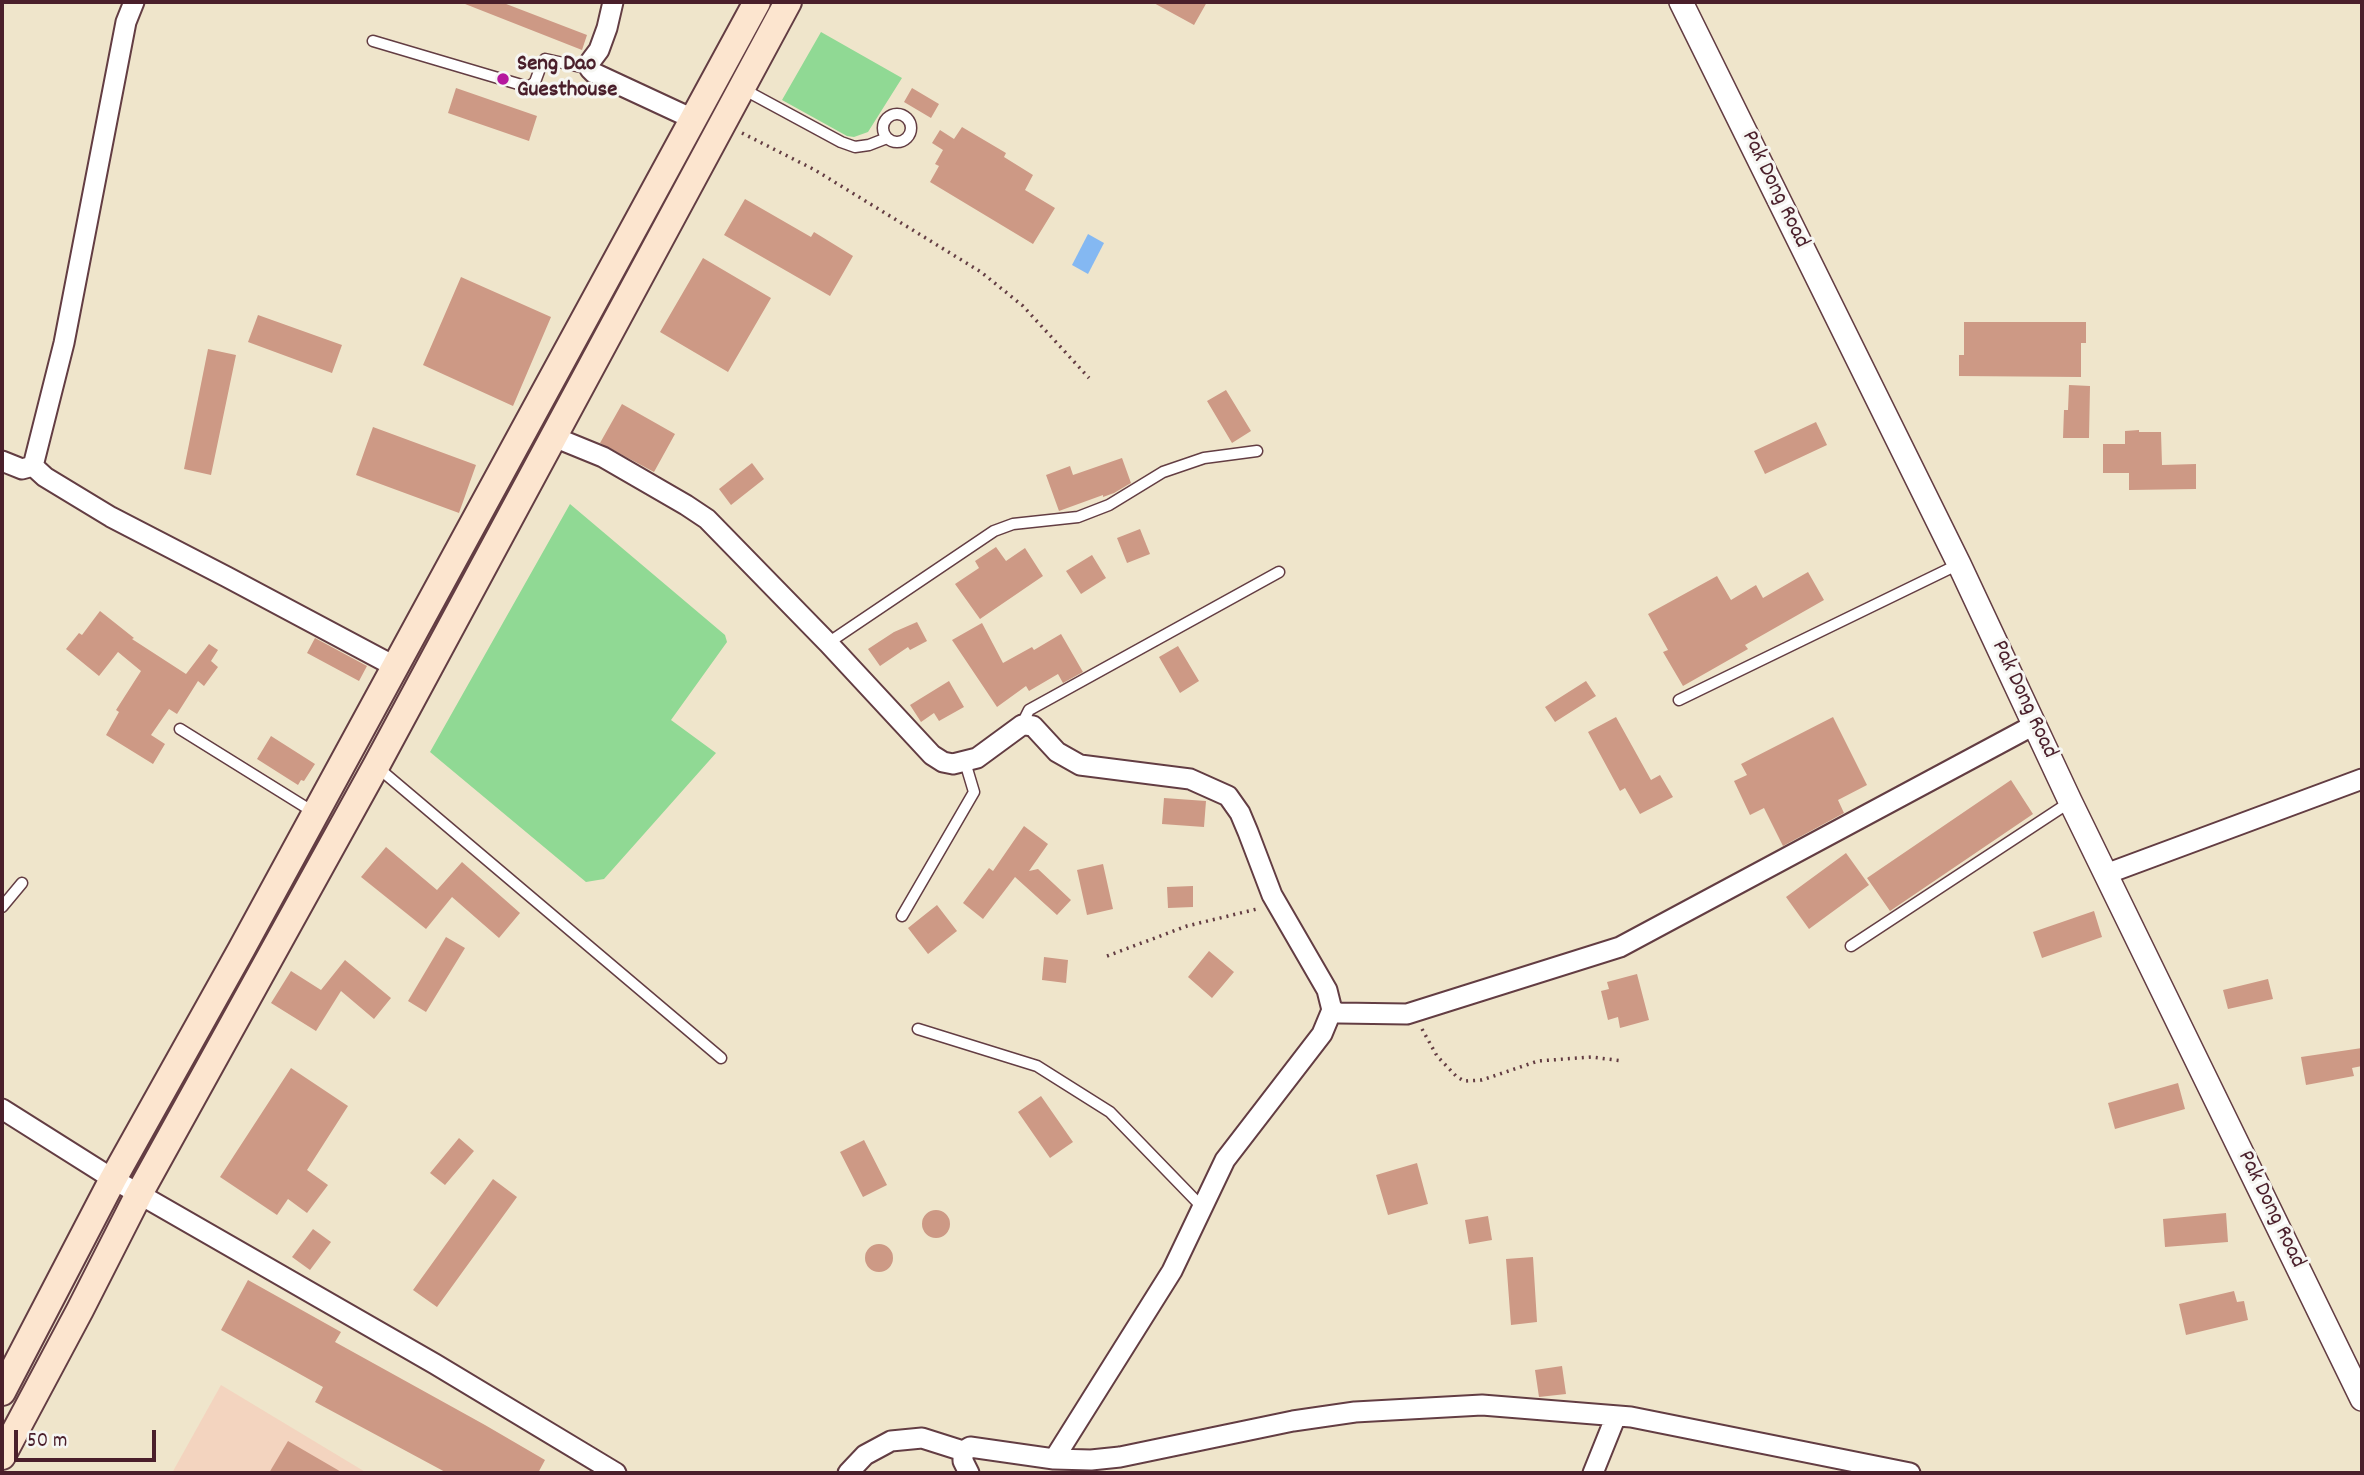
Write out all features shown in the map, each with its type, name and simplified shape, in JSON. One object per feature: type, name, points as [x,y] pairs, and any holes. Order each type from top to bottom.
[{"type":"main road","points":[[2,1456],[67,1303],[113,1179],[757,2]]},
{"type":"main road","points":[[2,1392],[67,1303],[139,1194],[376,766],[788,2]]},
{"type":"main road","points":[[654,189],[680,202]]},
{"type":"street","points":[[33,466],[64,342],[126,22],[134,2]]},
{"type":"street","points":[[613,2],[607,28],[599,50],[590,62],[590,69],[693,119]]},
{"type":"street","name":"Pak Dong Road","points":[[1681,2],[1959,564],[2070,801],[2362,1399]]},
{"type":"street","points":[[554,437],[603,457],[706,519],[828,643],[932,755],[943,762],[953,764],[977,758],[1022,725],[1027,725],[1039,731],[1057,752],[1080,765],[1190,779],[1228,796],[1240,813],[1276,904],[1327,990],[1332,1010],[1322,1034],[1225,1160],[1172,1270],[1054,1459]]},
{"type":"street","points":[[2,461],[22,468],[33,466],[45,477],[111,517],[394,666]]},
{"type":"street","points":[[1332,1010],[1345,1014],[1407,1014],[1620,947],[2034,725]]},
{"type":"street","points":[[2106,874],[2362,779]]},
{"type":"street","points":[[2,1110],[113,1179],[435,1364],[616,1473]]},
{"type":"street","points":[[848,1473],[865,1455],[891,1441],[922,1438],[963,1451],[970,1447],[1054,1459],[1091,1460],[1120,1457],[1293,1421],[1396,1408],[1482,1405],[1631,1417],[1841,1466],[1910,1473]]},
{"type":"street","points":[[1593,1473],[1616,1416]]},
{"type":"street","points":[[963,1451],[963,1461],[969,1473]]},
{"type":"lane","points":[[373,41],[525,86],[535,82],[545,59],[590,69]]},
{"type":"lane","points":[[742,88],[855,147],[887,138]]},
{"type":"lane","points":[[828,643],[994,531],[1013,524],[1078,517],[1109,505],[1163,472],[1204,458],[1257,452]]},
{"type":"lane","points":[[1679,700],[1959,564]]},
{"type":"lane","points":[[1027,725],[1025,718],[1030,710],[1279,572]]},
{"type":"lane","points":[[180,729],[315,813]]},
{"type":"lane","points":[[902,916],[974,792],[965,762]]},
{"type":"lane","points":[[376,766],[721,1058]]},
{"type":"lane","points":[[1851,946],[2070,801]]},
{"type":"lane","points":[[2,907],[22,883]]},
{"type":"lane","points":[[918,1029],[1037,1066],[1110,1112],[1202,1207]]},
{"type":"path","points":[[723,123],[815,170],[981,272],[1023,306],[1089,378]]},
{"type":"path","points":[[1107,956],[1187,926],[1276,904]]},
{"type":"path","points":[[1415,1011],[1425,1037],[1437,1056],[1455,1076],[1464,1081],[1482,1080],[1538,1061],[1591,1057],[1623,1060]]},
{"type":"shaded area","points":[[221,1385],[367,1473],[172,1473]]},
{"type":"green space","points":[[821,32],[902,78],[868,132],[854,137],[847,136],[782,100]]},
{"type":"green space","points":[[570,504],[725,635],[727,642],[671,720],[716,753],[604,879],[586,882],[430,752]]},
{"type":"water","points":[[1088,234],[1104,243],[1088,274],[1072,265]]},
{"type":"building","points":[[460,2],[501,2],[587,35],[582,50]]},
{"type":"building","points":[[1152,2],[1207,2],[1194,25]]},
{"type":"building","points":[[456,88],[537,116],[529,141],[448,113]]},
{"type":"building","points":[[912,88],[939,104],[931,118],[904,102]]},
{"type":"building","points":[[962,127],[1006,153],[1004,157],[1033,175],[1025,190],[1055,208],[1033,244],[930,182],[939,166],[935,164],[943,150],[932,143],[940,130],[954,139]]},
{"type":"building","points":[[745,199],[811,237],[814,232],[853,256],[830,296],[724,235]]},
{"type":"building","points":[[703,258],[771,298],[728,372],[660,332]]},
{"type":"building","points":[[461,277],[551,317],[513,406],[423,365]]},
{"type":"building","points":[[258,315],[342,345],[332,373],[248,342]]},
{"type":"building","points":[[1964,322],[2086,322],[2086,343],[2081,343],[2081,377],[1959,376],[1959,355],[1964,355]]},
{"type":"building","points":[[208,349],[236,355],[211,475],[184,469]]},
{"type":"building","points":[[2069,385],[2090,386],[2089,438],[2063,438],[2064,410],[2068,410]]},
{"type":"building","points":[[1226,390],[1251,431],[1232,443],[1207,401]]},
{"type":"building","points":[[622,404],[675,434],[654,472],[600,443]]},
{"type":"building","points":[[1816,422],[1827,445],[1765,474],[1754,451]]},
{"type":"building","points":[[373,427],[476,465],[459,513],[356,475]]},
{"type":"building","points":[[2125,431],[2161,432],[2162,465],[2196,464],[2196,489],[2129,490],[2129,473],[2103,473],[2103,444],[2125,444]]},
{"type":"building","points":[[1122,458],[1131,483],[1114,493],[1059,511],[1046,475],[1070,466],[1073,475]]},
{"type":"building","points":[[752,463],[764,479],[731,505],[719,489]]},
{"type":"building","points":[[1140,529],[1150,554],[1127,563],[1117,538]]},
{"type":"building","points":[[996,547],[1006,561],[1025,548],[1043,576],[980,619],[955,584],[979,568],[975,561]]},
{"type":"building","points":[[1092,555],[1106,578],[1081,594],[1066,571]]},
{"type":"building","points":[[1808,572],[1824,600],[1745,645],[1748,649],[1683,686],[1663,652],[1668,650],[1648,614],[1717,576],[1731,600],[1756,585],[1763,598]]},
{"type":"building","points":[[100,611],[134,638],[132,639],[186,674],[209,644],[218,650],[211,661],[218,667],[204,686],[198,681],[177,714],[169,709],[151,735],[165,744],[153,764],[106,735],[119,712],[116,710],[141,671],[118,652],[99,676],[66,649],[79,633],[82,635]]},
{"type":"building","points":[[917,622],[927,641],[910,650],[908,647],[880,666],[868,649],[894,632]]},
{"type":"building","points":[[982,623],[1003,663],[1032,647],[1034,650],[1061,634],[1083,672],[1063,683],[1058,674],[1029,691],[1026,686],[997,707],[952,640]]},
{"type":"building","points":[[315,638],[367,666],[359,681],[307,653]]},
{"type":"building","points":[[1178,646],[1199,681],[1180,693],[1159,657]]},
{"type":"building","points":[[949,681],[964,707],[939,721],[934,713],[921,722],[910,705]]},
{"type":"building","points":[[1586,681],[1596,696],[1555,722],[1545,707]]},
{"type":"building","points":[[1616,717],[1651,780],[1660,775],[1673,797],[1640,814],[1625,788],[1620,791],[1588,732]]},
{"type":"building","points":[[1833,717],[1867,785],[1838,800],[1844,813],[1783,846],[1764,808],[1750,815],[1734,781],[1747,775],[1741,764]]},
{"type":"building","points":[[271,736],[315,764],[304,781],[301,780],[298,785],[257,759]]},
{"type":"building","points":[[2011,780],[2033,814],[1890,911],[1867,878]]},
{"type":"building","points":[[1164,798],[1206,801],[1204,827],[1162,824]]},
{"type":"building","points":[[1024,826],[1048,844],[1029,871],[1038,869],[1071,900],[1057,915],[1015,877],[983,919],[963,903],[989,868],[993,871]]},
{"type":"building","points":[[386,847],[437,890],[462,862],[520,913],[499,938],[452,897],[426,929],[361,877]]},
{"type":"building","points":[[1846,853],[1869,885],[1809,929],[1786,897]]},
{"type":"building","points":[[1103,864],[1113,909],[1087,915],[1077,870]]},
{"type":"building","points":[[1193,886],[1193,907],[1168,908],[1167,887]]},
{"type":"building","points":[[937,905],[957,931],[928,954],[908,928]]},
{"type":"building","points":[[2094,911],[2102,937],[2042,958],[2033,932]]},
{"type":"building","points":[[446,937],[465,948],[426,1012],[408,1001]]},
{"type":"building","points":[[1209,951],[1234,972],[1212,998],[1188,977]]},
{"type":"building","points":[[1044,957],[1068,960],[1066,983],[1042,980]]},
{"type":"building","points":[[345,960],[391,998],[374,1019],[341,991],[316,1031],[271,1003],[291,971],[321,990]]},
{"type":"building","points":[[1637,974],[1649,1020],[1620,1028],[1618,1017],[1608,1020],[1601,991],[1609,989],[1607,982]]},
{"type":"building","points":[[2268,979],[2273,999],[2228,1009],[2223,990]]},
{"type":"building","points":[[2362,1048],[2362,1066],[2352,1068],[2354,1076],[2306,1085],[2301,1057]]},
{"type":"building","points":[[291,1068],[348,1106],[307,1170],[328,1185],[307,1213],[288,1199],[277,1215],[220,1177]]},
{"type":"building","points":[[2178,1083],[2185,1109],[2115,1129],[2108,1103]]},
{"type":"building","points":[[1041,1096],[1073,1142],[1050,1158],[1018,1112]]},
{"type":"building","points":[[459,1138],[474,1151],[445,1185],[430,1173]]},
{"type":"building","points":[[864,1140],[887,1185],[863,1197],[840,1152]]},
{"type":"building","points":[[1417,1163],[1428,1204],[1388,1215],[1376,1175]]},
{"type":"building","points":[[493,1179],[517,1197],[437,1307],[413,1290]]},
{"type":"building","points":[[936,1210],[946,1214],[950,1224],[946,1234],[936,1238],[926,1234],[922,1224],[926,1214]]},
{"type":"building","points":[[2226,1213],[2228,1242],[2165,1247],[2163,1219]]},
{"type":"building","points":[[1488,1216],[1492,1240],[1469,1244],[1465,1220]]},
{"type":"building","points":[[313,1229],[331,1242],[310,1270],[292,1257]]},
{"type":"building","points":[[879,1244],[889,1248],[893,1258],[889,1268],[879,1272],[869,1268],[865,1258],[869,1248]]},
{"type":"building","points":[[1533,1257],[1537,1322],[1511,1325],[1506,1259]]},
{"type":"building","points":[[248,1280],[341,1332],[335,1342],[545,1460],[538,1473],[447,1473],[315,1402],[323,1387],[221,1330]]},
{"type":"building","points":[[2234,1291],[2237,1302],[2244,1301],[2248,1320],[2186,1335],[2179,1304]]},
{"type":"building","points":[[1562,1366],[1566,1394],[1539,1397],[1535,1370]]},
{"type":"building","points":[[288,1441],[343,1473],[269,1473]]},
{"type":"place","name":"Seng Dao Guesthouse","points":[[503,79]]}]
